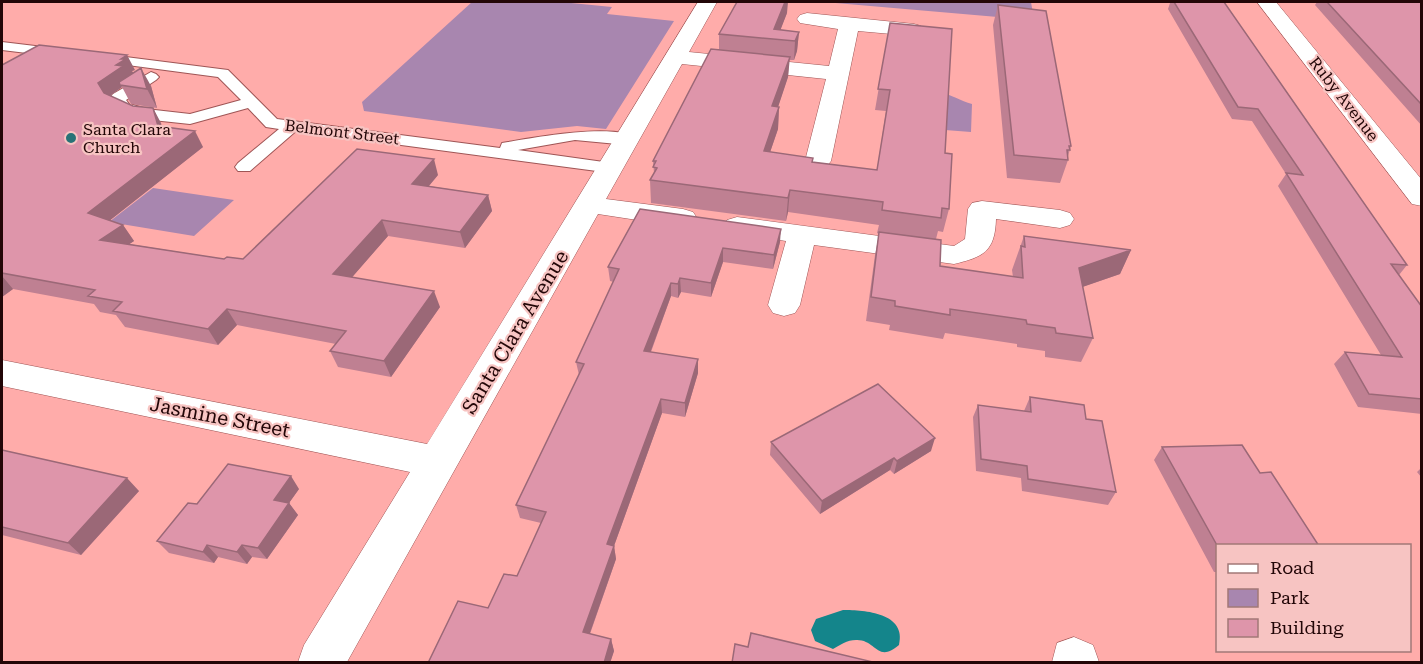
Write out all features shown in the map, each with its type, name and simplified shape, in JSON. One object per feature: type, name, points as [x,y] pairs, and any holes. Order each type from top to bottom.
[{"type":"street","name":"Santa Clara Avenue","points":[[321,663],[707,2]]},
{"type":"street","name":"Ruby Avenue","points":[[1266,2],[1422,198]]},
{"type":"street","points":[[807,20],[914,30]]},
{"type":"street","points":[[818,160],[849,24]]},
{"type":"street","points":[[676,57],[838,74]]},
{"type":"street","points":[[590,205],[954,255],[973,248],[981,238],[982,209],[1060,219]]},
{"type":"street","points":[[784,305],[802,235]]},
{"type":"street","name":"Jasmine Street","points":[[2,373],[438,462]]},
{"type":"lane","name":"Belmont Street","points":[[2,46],[223,73],[269,122],[490,151],[620,154]]},
{"type":"lane","points":[[167,66],[117,99],[127,107],[143,114],[190,119],[251,102]]},
{"type":"lane","points":[[244,167],[292,126]]},
{"type":"lane","points":[[490,151],[575,135],[620,154]]},
{"type":"green space","points":[[472,2],[561,2],[612,7],[607,14],[674,21],[606,129],[577,126],[521,132],[364,111],[362,102]]},
{"type":"green space","points":[[824,2],[1031,2],[1034,20]]},
{"type":"green space","points":[[942,93],[972,104],[971,132],[945,130]]},
{"type":"green space","points":[[153,188],[234,200],[194,236],[109,222]]},
{"type":"water","points":[[843,610],[872,613],[891,620],[897,626],[900,634],[899,645],[892,650],[881,652],[863,641],[850,641],[833,649],[815,641],[811,630],[816,619]]},
{"type":"building","points":[[737,2],[785,2],[774,29],[799,32],[795,41],[719,34]]},
{"type":"building","points":[[1174,2],[1224,2],[1407,265],[1391,264],[1422,307],[1422,399],[1369,394],[1345,352],[1402,357],[1286,173],[1303,175],[1258,109],[1238,107]]},
{"type":"building","points":[[1327,2],[1422,2],[1422,105]]},
{"type":"building","points":[[998,5],[1046,11],[1071,146],[1069,146],[1070,150],[1067,150],[1068,160],[1014,155]]},
{"type":"building","points":[[890,23],[952,29],[945,153],[952,154],[949,209],[942,208],[941,218],[882,210],[883,202],[790,190],[788,198],[650,180],[657,168],[653,167],[656,161],[653,161],[711,49],[790,57],[772,106],[779,107],[764,151],[813,158],[812,162],[877,170],[890,90],[878,89]]},
{"type":"building","points":[[39,45],[127,55],[121,59],[126,59],[116,65],[123,66],[98,83],[104,93],[133,106],[153,108],[158,126],[195,131],[88,213],[123,225],[100,240],[224,259],[227,257],[243,259],[357,149],[434,159],[412,184],[488,195],[460,232],[382,220],[333,274],[434,291],[384,361],[330,351],[346,331],[227,309],[208,329],[113,311],[122,302],[88,296],[95,290],[2,273],[2,65]]},
{"type":"building","points":[[141,68],[147,89],[120,85],[119,82]]},
{"type":"building","points":[[640,209],[781,229],[774,255],[723,248],[711,283],[680,278],[678,284],[671,283],[644,351],[698,359],[685,403],[661,399],[607,544],[614,546],[583,632],[611,639],[604,663],[428,663],[458,601],[488,608],[504,574],[517,576],[546,512],[516,505],[584,364],[576,362],[619,269],[608,267]]},
{"type":"building","points":[[879,232],[941,240],[940,266],[1023,278],[1021,246],[1025,247],[1024,236],[1131,250],[1079,268],[1093,338],[1056,333],[1055,328],[1027,324],[1026,320],[950,309],[950,315],[895,306],[895,301],[871,297]]},
{"type":"building","points":[[878,384],[935,438],[897,461],[894,458],[822,501],[771,442]]},
{"type":"building","points":[[1030,397],[1084,405],[1086,419],[1102,421],[1116,492],[1028,479],[1027,466],[981,459],[978,405],[1031,412]]},
{"type":"building","points":[[1242,445],[1260,473],[1271,472],[1318,544],[1216,544],[1162,447]]},
{"type":"building","points":[[2,450],[127,478],[68,543],[2,527]]},
{"type":"building","points":[[228,464],[291,476],[274,500],[289,503],[258,548],[242,545],[237,552],[207,545],[203,552],[157,541],[188,503],[197,504]]},
{"type":"building","points":[[751,633],[873,663],[732,663],[735,644],[748,647]]},
{"type":"place","name":"Santa Clara Church","points":[[71,138]]}]
